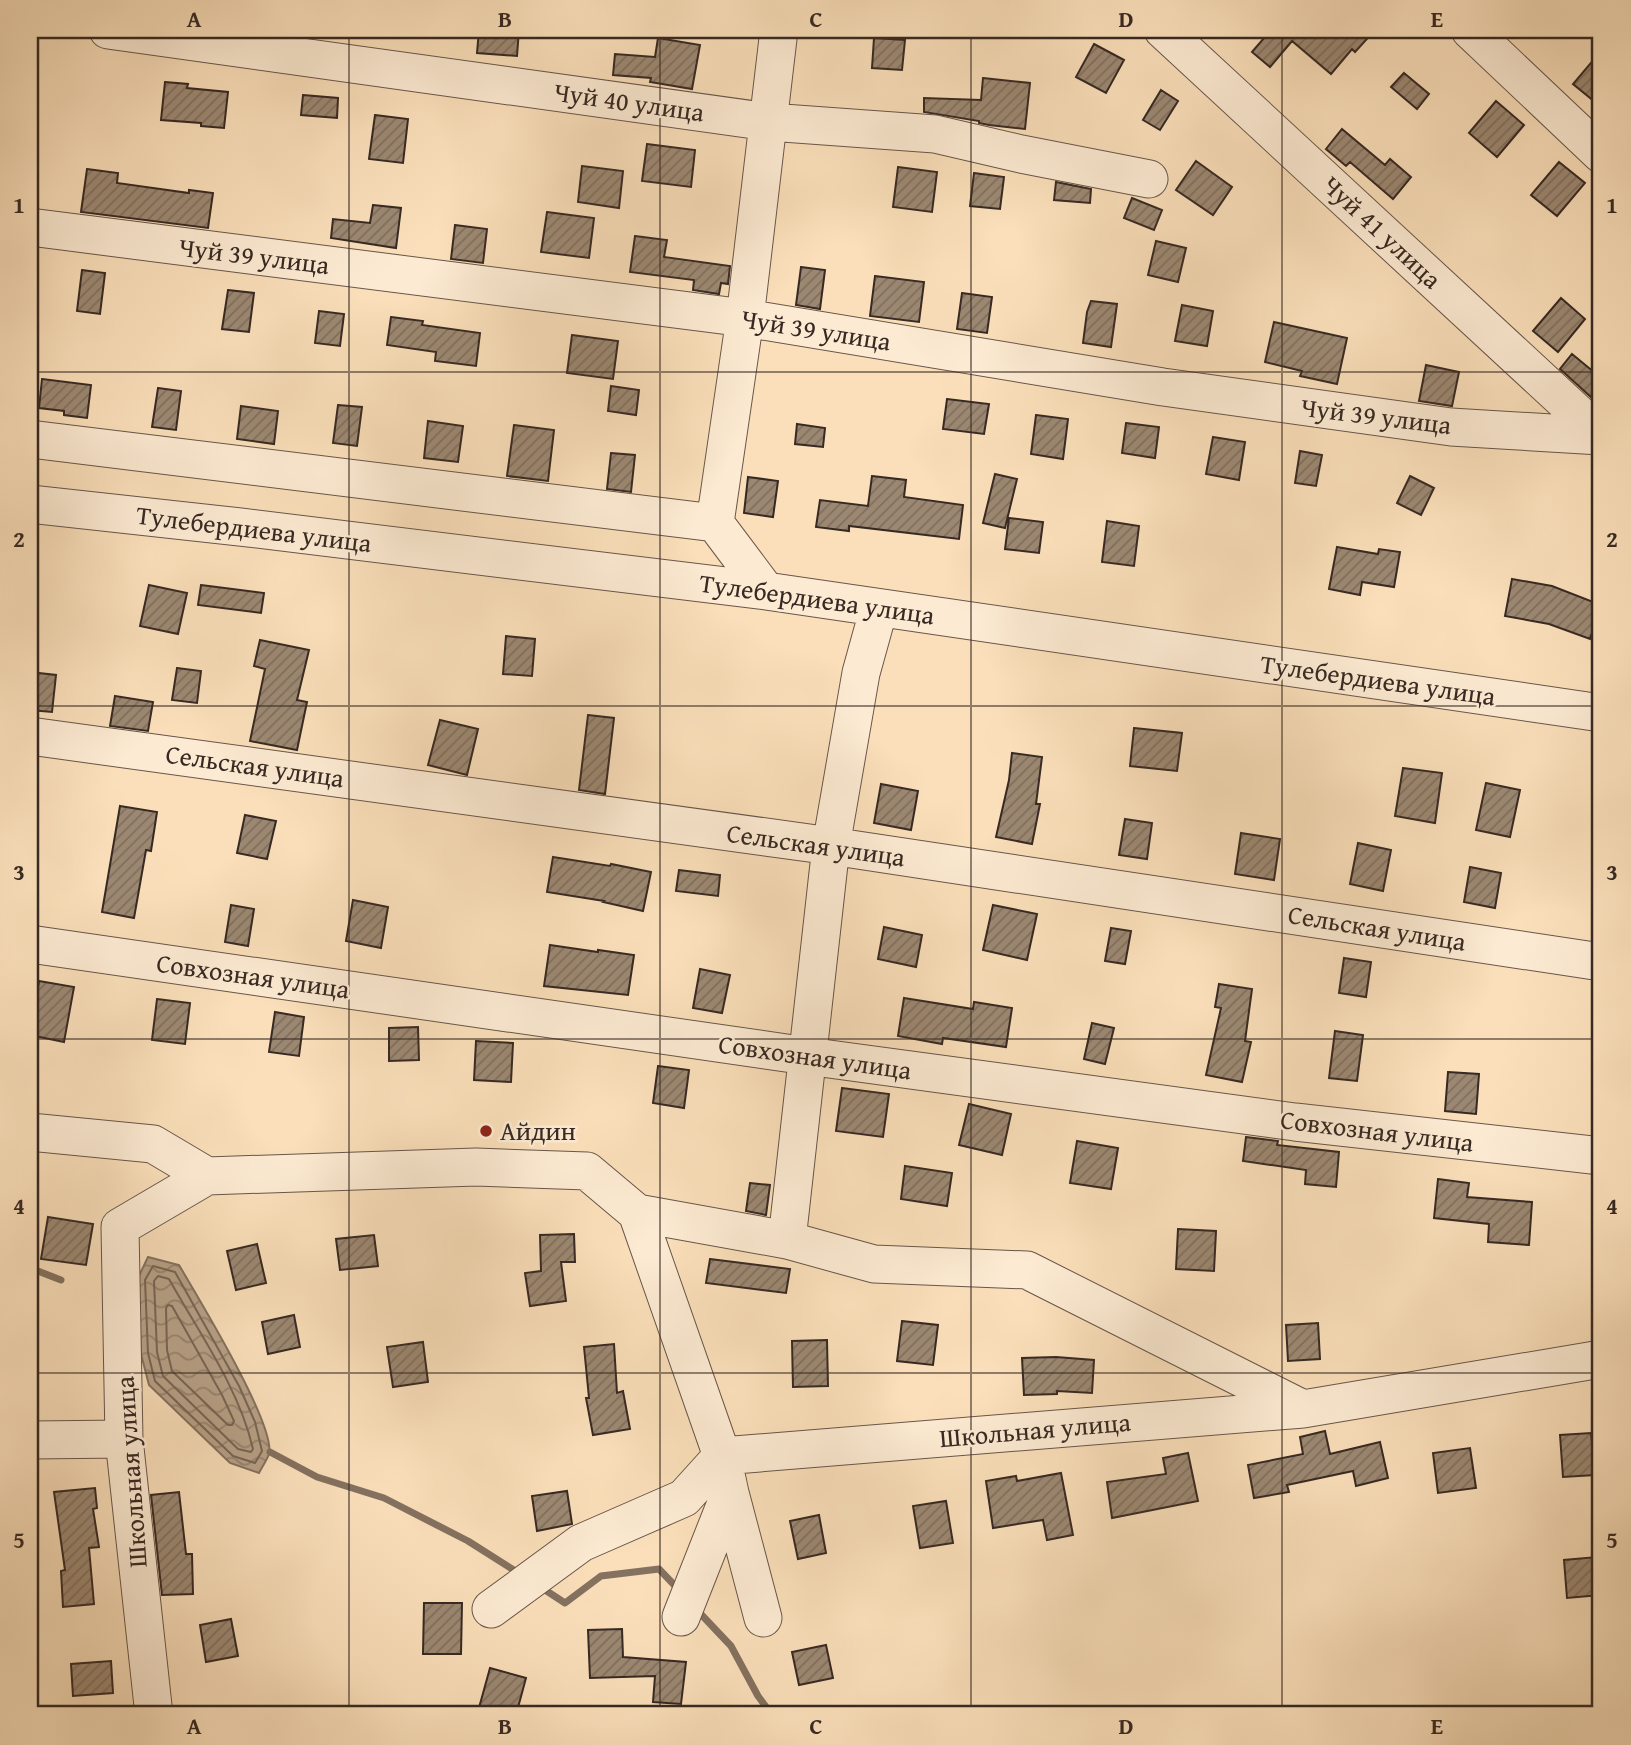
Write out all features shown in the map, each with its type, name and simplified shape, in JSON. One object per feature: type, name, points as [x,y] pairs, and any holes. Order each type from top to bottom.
[{"type":"street","name":"Чуй 40 улица","points":[[108,30],[769,122],[935,134],[1149,179]]},
{"type":"street","points":[[766,591],[715,523],[745,318],[779,30]]},
{"type":"street","name":"Чуй 41 улица","points":[[1163,30],[1601,435]]},
{"type":"street","points":[[1470,30],[1601,154]]},
{"type":"street","name":"Чуй 39 улица","points":[[30,227],[745,318],[1177,389],[1451,427],[1601,435]]},
{"type":"street","points":[[30,439],[715,523]]},
{"type":"street","name":"Тулебердиева улица","points":[[30,504],[254,528],[766,591],[1601,713]]},
{"type":"street","points":[[786,1240],[831,846],[861,673],[879,607]]},
{"type":"street","name":"Сельская улица","points":[[30,736],[831,846],[1601,962]]},
{"type":"street","name":"Совхозная улица","points":[[30,944],[807,1056],[1295,1122],[1601,1156]]},
{"type":"street","points":[[30,1132],[153,1144],[207,1176],[476,1167],[587,1171],[637,1213],[786,1240],[874,1264],[1027,1270],[1303,1409]]},
{"type":"street","name":"Школьная улица","points":[[153,1715],[124,1439],[120,1227],[207,1176]]},
{"type":"street","points":[[637,1213],[722,1456],[763,1618]]},
{"type":"street","name":"Школьная улица","points":[[722,1456],[1303,1409],[1601,1359]]},
{"type":"street","points":[[30,1440],[124,1439]]},
{"type":"street","points":[[491,1609],[581,1543],[684,1498],[722,1456]]},
{"type":"street","points":[[681,1617],[730,1493]]},
{"type":"water","points":[[148,1257],[179,1265],[233,1360],[268,1439],[269,1454],[259,1473],[230,1463],[149,1385],[141,1354],[138,1278]]},
{"type":"building","points":[[479,30],[519,30],[517,56],[477,53]]},
{"type":"building","points":[[1271,30],[1375,30],[1355,52],[1352,49],[1331,74],[1292,41],[1270,67],[1252,52]]},
{"type":"building","points":[[658,38],[700,45],[692,89],[650,82],[651,78],[613,75],[615,54],[655,57]]},
{"type":"building","points":[[874,38],[905,40],[902,70],[872,68]]},
{"type":"building","points":[[1094,44],[1124,60],[1106,93],[1076,77]]},
{"type":"building","points":[[1601,51],[1601,107],[1573,84]]},
{"type":"building","points":[[1404,73],[1429,94],[1417,109],[1391,87]]},
{"type":"building","points":[[983,78],[1030,83],[1025,129],[924,112],[924,98],[981,100]]},
{"type":"building","points":[[165,82],[188,84],[187,88],[228,92],[224,128],[161,120]]},
{"type":"building","points":[[1161,90],[1178,101],[1160,130],[1143,120]]},
{"type":"building","points":[[303,95],[338,98],[337,118],[301,115]]},
{"type":"building","points":[[1496,101],[1524,125],[1497,157],[1469,133]]},
{"type":"building","points":[[375,115],[408,119],[403,163],[369,159]]},
{"type":"building","points":[[1342,129],[1385,165],[1390,159],[1411,177],[1393,199],[1350,162],[1346,166],[1326,149]]},
{"type":"building","points":[[647,144],[695,150],[691,187],[642,181]]},
{"type":"building","points":[[1196,161],[1232,187],[1213,215],[1176,190]]},
{"type":"building","points":[[1559,162],[1585,183],[1557,216],[1531,195]]},
{"type":"building","points":[[582,166],[623,171],[619,208],[578,202]]},
{"type":"building","points":[[898,167],[937,172],[932,212],[893,207]]},
{"type":"building","points":[[87,169],[118,173],[117,183],[189,193],[189,190],[213,193],[208,228],[81,212]]},
{"type":"building","points":[[974,173],[1004,177],[1000,209],[970,206]]},
{"type":"building","points":[[1056,182],[1091,189],[1090,203],[1054,200]]},
{"type":"building","points":[[1132,198],[1162,210],[1154,230],[1124,218]]},
{"type":"building","points":[[373,205],[401,208],[396,248],[331,238],[333,219],[370,223]]},
{"type":"building","points":[[547,212],[594,218],[589,258],[541,252]]},
{"type":"building","points":[[455,225],[487,229],[483,263],[451,259]]},
{"type":"building","points":[[635,236],[667,240],[664,257],[730,266],[728,284],[721,283],[719,294],[693,290],[694,280],[630,272]]},
{"type":"building","points":[[1156,241],[1186,248],[1178,282],[1148,275]]},
{"type":"building","points":[[801,267],[825,270],[820,309],[796,305]]},
{"type":"building","points":[[82,270],[105,273],[100,314],[77,311]]},
{"type":"building","points":[[875,276],[924,282],[919,322],[870,316]]},
{"type":"building","points":[[228,290],[254,293],[249,332],[222,329]]},
{"type":"building","points":[[962,293],[992,297],[987,333],[957,329]]},
{"type":"building","points":[[1561,298],[1585,319],[1558,352],[1533,331]]},
{"type":"building","points":[[1091,301],[1117,304],[1111,347],[1083,343]]},
{"type":"building","points":[[1182,305],[1213,311],[1207,346],[1175,341]]},
{"type":"building","points":[[319,311],[344,314],[340,346],[315,343]]},
{"type":"building","points":[[391,317],[423,321],[422,325],[480,333],[476,366],[435,361],[436,352],[387,345]]},
{"type":"building","points":[[1274,322],[1347,338],[1337,384],[1300,376],[1302,371],[1265,362]]},
{"type":"building","points":[[572,335],[618,341],[613,379],[567,373]]},
{"type":"building","points":[[1572,354],[1601,378],[1601,387],[1592,398],[1560,369]]},
{"type":"building","points":[[1426,365],[1459,372],[1452,406],[1419,401]]},
{"type":"building","points":[[42,379],[91,385],[87,418],[64,415],[64,411],[39,408]]},
{"type":"building","points":[[611,386],[639,390],[636,415],[608,411]]},
{"type":"building","points":[[158,388],[181,391],[176,430],[152,427]]},
{"type":"building","points":[[947,399],[989,404],[984,434],[943,429]]},
{"type":"building","points":[[338,405],[362,407],[357,446],[333,443]]},
{"type":"building","points":[[241,406],[278,411],[274,444],[237,439]]},
{"type":"building","points":[[1036,415],[1068,419],[1063,459],[1031,454]]},
{"type":"building","points":[[428,421],[463,426],[458,462],[424,458]]},
{"type":"building","points":[[1126,423],[1159,427],[1155,458],[1122,453]]},
{"type":"building","points":[[797,424],[825,428],[823,447],[795,444]]},
{"type":"building","points":[[514,425],[554,430],[548,481],[507,476]]},
{"type":"building","points":[[1213,437],[1245,442],[1239,480],[1206,474]]},
{"type":"building","points":[[1300,451],[1322,455],[1316,486],[1295,483]]},
{"type":"building","points":[[611,453],[635,455],[631,492],[607,489]]},
{"type":"building","points":[[995,474],[1017,479],[1005,528],[983,523]]},
{"type":"building","points":[[872,476],[906,480],[904,497],[963,505],[959,539],[849,526],[849,531],[816,527],[820,500],[868,506]]},
{"type":"building","points":[[1410,476],[1434,488],[1421,515],[1397,503]]},
{"type":"building","points":[[748,477],[778,481],[773,517],[744,513]]},
{"type":"building","points":[[1009,518],[1043,522],[1039,553],[1005,549]]},
{"type":"building","points":[[1107,521],[1139,526],[1134,566],[1102,562]]},
{"type":"building","points":[[1337,547],[1378,554],[1379,549],[1400,552],[1394,587],[1362,582],[1360,595],[1329,589]]},
{"type":"building","points":[[1512,579],[1552,586],[1601,605],[1590,639],[1549,624],[1505,616]]},
{"type":"building","points":[[149,585],[187,593],[178,634],[140,626]]},
{"type":"building","points":[[201,585],[264,593],[261,613],[198,605]]},
{"type":"building","points":[[506,636],[535,639],[532,676],[503,674]]},
{"type":"building","points":[[260,640],[309,650],[297,700],[307,702],[297,750],[250,741],[265,669],[254,666]]},
{"type":"building","points":[[177,668],[201,671],[197,703],[172,700]]},
{"type":"building","points":[[30,672],[56,675],[52,712],[30,710]]},
{"type":"building","points":[[115,696],[153,702],[148,731],[110,726]]},
{"type":"building","points":[[588,715],[614,718],[605,794],[579,790]]},
{"type":"building","points":[[440,720],[478,729],[467,775],[428,765]]},
{"type":"building","points":[[1134,728],[1182,733],[1177,771],[1130,766]]},
{"type":"building","points":[[1012,753],[1042,757],[1036,804],[1040,804],[1032,844],[996,837],[1009,780]]},
{"type":"building","points":[[1403,768],[1442,773],[1435,823],[1395,816]]},
{"type":"building","points":[[1486,783],[1520,790],[1510,837],[1476,830]]},
{"type":"building","points":[[881,784],[918,791],[911,830],[874,823]]},
{"type":"building","points":[[120,806],[157,812],[151,851],[146,850],[134,918],[102,912]]},
{"type":"building","points":[[245,815],[276,821],[267,859],[237,853]]},
{"type":"building","points":[[1125,819],[1152,823],[1147,859],[1119,855]]},
{"type":"building","points":[[1241,833],[1280,839],[1274,880],[1235,874]]},
{"type":"building","points":[[1358,843],[1391,850],[1383,891],[1350,884]]},
{"type":"building","points":[[553,857],[651,872],[643,911],[604,901],[547,892]]},
{"type":"building","points":[[1470,867],[1501,873],[1495,908],[1464,902]]},
{"type":"building","points":[[679,870],[720,875],[718,896],[676,891]]},
{"type":"building","points":[[353,900],[388,907],[381,948],[346,941]]},
{"type":"building","points":[[231,905],[254,909],[248,946],[225,942]]},
{"type":"building","points":[[993,905],[1037,914],[1027,960],[983,950]]},
{"type":"building","points":[[884,927],[922,935],[916,967],[878,959]]},
{"type":"building","points":[[1111,928],[1131,931],[1125,964],[1105,961]]},
{"type":"building","points":[[550,945],[634,955],[628,995],[544,986]]},
{"type":"building","points":[[1344,958],[1371,962],[1366,997],[1339,993]]},
{"type":"building","points":[[700,969],[730,975],[722,1013],[693,1008]]},
{"type":"building","points":[[39,981],[74,987],[64,1042],[30,1035]]},
{"type":"building","points":[[1219,984],[1252,989],[1245,1041],[1251,1042],[1242,1082],[1206,1075],[1221,1008],[1215,1007]]},
{"type":"building","points":[[904,998],[973,1009],[974,1002],[1012,1008],[1006,1047],[943,1038],[942,1044],[898,1036]]},
{"type":"building","points":[[157,999],[190,1003],[185,1044],[152,1040]]},
{"type":"building","points":[[275,1012],[304,1017],[299,1056],[269,1052]]},
{"type":"building","points":[[1092,1023],[1114,1028],[1105,1064],[1084,1059]]},
{"type":"building","points":[[418,1027],[419,1060],[389,1061],[389,1028]]},
{"type":"building","points":[[1335,1031],[1363,1035],[1357,1081],[1329,1078]]},
{"type":"building","points":[[476,1041],[513,1043],[511,1082],[474,1080]]},
{"type":"building","points":[[658,1066],[689,1070],[684,1108],[653,1103]]},
{"type":"building","points":[[1448,1072],[1479,1074],[1476,1114],[1445,1111]]},
{"type":"building","points":[[842,1088],[889,1094],[883,1137],[836,1131]]},
{"type":"building","points":[[969,1104],[1011,1114],[1002,1155],[959,1145]]},
{"type":"building","points":[[1246,1137],[1278,1141],[1277,1145],[1339,1152],[1336,1187],[1305,1184],[1306,1170],[1243,1161]]},
{"type":"building","points":[[1077,1141],[1118,1148],[1111,1189],[1070,1183]]},
{"type":"building","points":[[905,1166],[952,1173],[947,1206],[901,1199]]},
{"type":"building","points":[[1438,1179],[1469,1183],[1467,1197],[1532,1202],[1529,1245],[1488,1242],[1489,1224],[1434,1218]]},
{"type":"building","points":[[750,1183],[770,1185],[766,1215],[746,1211]]},
{"type":"building","points":[[48,1217],[93,1224],[86,1265],[41,1259]]},
{"type":"building","points":[[1178,1229],[1216,1231],[1214,1271],[1176,1269]]},
{"type":"building","points":[[574,1234],[575,1262],[561,1262],[566,1301],[530,1306],[525,1273],[541,1271],[540,1235]]},
{"type":"building","points":[[374,1235],[378,1266],[340,1270],[336,1239]]},
{"type":"building","points":[[257,1244],[266,1283],[236,1290],[227,1251]]},
{"type":"building","points":[[710,1259],[790,1269],[786,1293],[706,1283]]},
{"type":"building","points":[[294,1315],[300,1347],[268,1354],[262,1322]]},
{"type":"building","points":[[902,1321],[938,1325],[933,1365],[897,1361]]},
{"type":"building","points":[[1318,1323],[1320,1359],[1288,1361],[1286,1325]]},
{"type":"building","points":[[827,1340],[828,1386],[793,1387],[792,1341]]},
{"type":"building","points":[[423,1342],[428,1382],[393,1387],[387,1347]]},
{"type":"building","points":[[614,1344],[617,1393],[623,1391],[630,1429],[593,1435],[586,1398],[589,1398],[584,1347]]},
{"type":"building","points":[[1022,1358],[1094,1360],[1092,1393],[1057,1391],[1057,1394],[1024,1395]]},
{"type":"building","points":[[1325,1431],[1330,1454],[1380,1442],[1388,1478],[1356,1486],[1353,1471],[1287,1485],[1289,1492],[1254,1498],[1248,1465],[1303,1454],[1300,1437]]},
{"type":"building","points":[[1591,1433],[1595,1475],[1563,1477],[1560,1435]]},
{"type":"building","points":[[1470,1448],[1476,1488],[1438,1493],[1433,1453]]},
{"type":"building","points":[[1188,1453],[1198,1501],[1112,1518],[1107,1482],[1166,1474],[1163,1458]]},
{"type":"building","points":[[1061,1473],[1073,1535],[1047,1540],[1043,1520],[993,1528],[986,1481],[1016,1476],[1017,1481]]},
{"type":"building","points":[[95,1488],[97,1508],[93,1509],[99,1547],[89,1548],[94,1604],[63,1607],[61,1571],[65,1570],[54,1492]]},
{"type":"building","points":[[567,1491],[572,1524],[537,1531],[532,1496]]},
{"type":"building","points":[[179,1492],[186,1554],[192,1554],[193,1594],[162,1595],[151,1495]]},
{"type":"building","points":[[946,1501],[953,1543],[920,1548],[913,1506]]},
{"type":"building","points":[[819,1515],[826,1553],[798,1559],[790,1521]]},
{"type":"building","points":[[1597,1557],[1600,1595],[1567,1598],[1564,1560]]},
{"type":"building","points":[[424,1603],[462,1603],[461,1654],[423,1654]]},
{"type":"building","points":[[231,1619],[238,1656],[206,1662],[200,1625]]},
{"type":"building","points":[[622,1629],[623,1657],[686,1662],[681,1704],[653,1702],[655,1676],[590,1678],[588,1630]]},
{"type":"building","points":[[826,1645],[833,1678],[799,1685],[792,1652]]},
{"type":"building","points":[[111,1661],[113,1693],[73,1696],[71,1664]]},
{"type":"building","points":[[490,1668],[526,1678],[516,1715],[477,1715]]},
{"type":"waterway","points":[[30,1268],[61,1280]]},
{"type":"waterway","points":[[270,1452],[317,1477],[384,1498],[468,1541],[520,1574]]},
{"type":"waterway","points":[[539,1586],[565,1603],[601,1576],[659,1569],[679,1590]]},
{"type":"waterway","points":[[696,1609],[731,1646],[758,1696],[772,1715]]},
{"type":"place","name":"Айдин","points":[[486,1131]]}]
